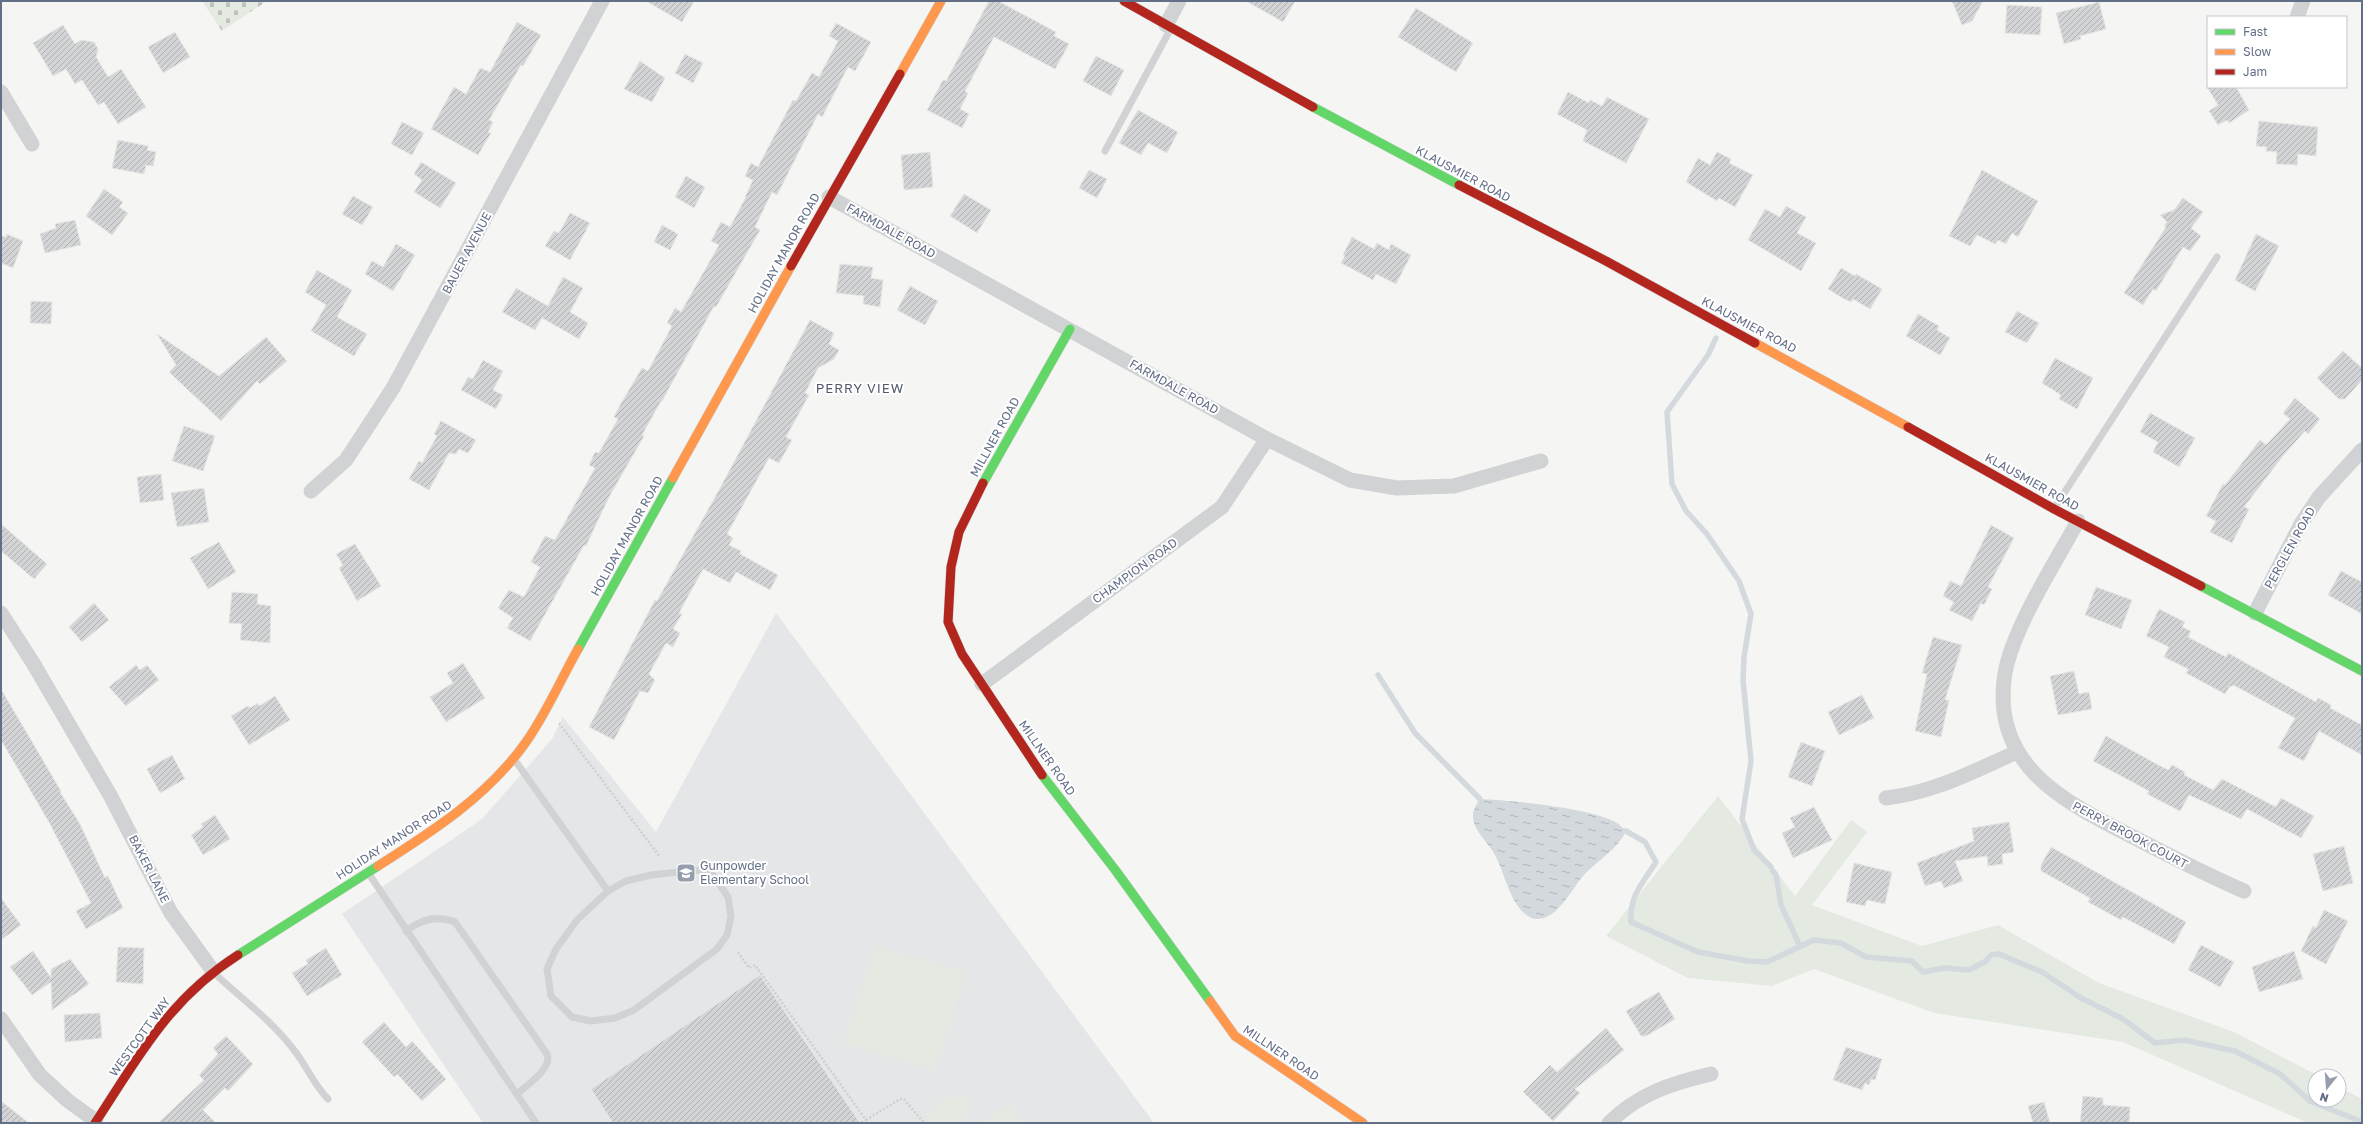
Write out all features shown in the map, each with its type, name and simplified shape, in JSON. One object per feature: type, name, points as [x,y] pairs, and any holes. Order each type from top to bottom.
[{"type":"street","name":"BAUER AVENUE","points":[[311,491],[346,460],[393,388],[602,1]]},
{"type":"street","name":"HOLIDAY MANOR ROAD","points":[[212,972],[464,809],[514,758],[527,741],[829,197],[941,1]]},
{"type":"street","name":"KLAUSMIER ROAD","points":[[1124,1],[1292,96],[1520,218],[1606,261],[2054,509],[2255,613],[2362,671]]},
{"type":"street","points":[[1169,26],[1179,1]]},
{"type":"street","points":[[2297,16],[2303,1]]},
{"type":"street","points":[[1,92],[32,144]]},
{"type":"street","name":"FARMDALE ROAD","points":[[829,197],[1267,439],[1350,480],[1397,488],[1454,486],[1542,461]]},
{"type":"street","name":"MILLNER ROAD","points":[[1070,329],[980,488],[959,532],[951,567],[948,622],[962,654],[1047,783],[1116,871],[1234,1036],[1363,1123]]},
{"type":"street","name":"CHAMPION ROAD","points":[[982,684],[1222,507],[1267,439]]},
{"type":"street","name":"PERGLEN ROAD","points":[[2255,613],[2301,524],[2319,497],[2362,450]]},
{"type":"street","name":"PERRY BROOK COURT","points":[[2078,521],[2027,614],[2012,648],[2005,673],[2004,713],[2010,736],[2017,752],[2046,787],[2080,810],[2206,875],[2244,891]]},
{"type":"street","name":"BAKER LANE","points":[[1,613],[33,663],[110,795],[171,913],[212,972]]},
{"type":"street","points":[[1886,798],[1908,796],[1942,786],[2017,752]]},
{"type":"street","name":"WESTCOTT WAY","points":[[95,1122],[161,1023],[181,1000],[212,972]]},
{"type":"street","points":[[1,1019],[40,1075],[67,1100],[95,1122]]},
{"type":"street","points":[[1609,1123],[1621,1111],[1642,1096],[1671,1084],[1711,1074]]},
{"type":"lane","points":[[1105,151],[1169,26]]},
{"type":"lane","points":[[2054,509],[2217,257]]},
{"type":"lane","points":[[514,758],[608,891]]},
{"type":"lane","points":[[697,870],[713,875],[720,884],[728,897],[731,916],[727,935],[717,949],[634,1010],[615,1018],[591,1021],[572,1017],[551,996],[547,969],[556,949],[577,920],[608,891],[626,881],[651,875],[697,870]]},
{"type":"lane","points":[[368,872],[406,931],[536,1123]]},
{"type":"lane","points":[[406,931],[414,924],[431,918],[445,918],[455,922],[548,1054],[548,1065],[517,1094]]},
{"type":"lane","name":"BAKER LANE","points":[[212,972],[276,1030],[297,1054],[312,1079],[328,1099]]},
{"type":"path","points":[[558,721],[660,857]]},
{"type":"path","points":[[738,952],[749,968],[755,965],[866,1120]]},
{"type":"path","points":[[860,1123],[900,1099],[904,1099],[924,1123]]},
{"type":"shaded area","name":"Gunpowder Elementary School","points":[[776,613],[1154,1123],[483,1123],[342,914],[482,819],[552,739],[563,717],[656,832]]},
{"type":"green space","points":[[202,1],[267,1],[222,31]]},
{"type":"green space","points":[[1718,796],[1795,896],[1851,820],[1867,832],[1812,905],[1922,946],[1998,925],[2099,983],[2234,1032],[2307,1070],[2307,1108],[2347,1108],[2347,1091],[2362,1099],[2362,1123],[2308,1123],[2123,1042],[1934,1013],[1814,969],[1772,986],[1688,978],[1606,936]]},
{"type":"green space","points":[[875,945],[966,973],[935,1071],[844,1043]]},
{"type":"green space","points":[[962,1094],[973,1106],[961,1123],[931,1123],[925,1114],[943,1100]]},
{"type":"green space","points":[[1011,1103],[1025,1123],[983,1123]]},
{"type":"water","points":[[1480,799],[1530,803],[1590,813],[1617,823],[1626,831],[1618,844],[1584,875],[1563,903],[1551,915],[1544,918],[1533,919],[1525,914],[1517,905],[1510,893],[1495,855],[1476,828],[1473,813]]},
{"type":"building","points":[[646,1],[694,1],[682,22]]},
{"type":"building","points":[[989,1],[998,1],[1056,32],[1054,36],[1069,44],[1055,69],[994,37],[965,91],[968,93],[960,109],[969,114],[962,128],[927,110],[943,80],[946,81]]},
{"type":"building","points":[[1246,1],[1295,1],[1283,22]]},
{"type":"building","points":[[1952,1],[1983,1],[1972,21],[1962,25]]},
{"type":"building","points":[[2099,2],[2106,29],[2080,36],[2081,39],[2064,44],[2056,13]]},
{"type":"building","points":[[2007,5],[2042,7],[2040,35],[2005,33]]},
{"type":"building","points":[[1416,8],[1473,43],[1456,72],[1398,37]]},
{"type":"building","points":[[517,22],[541,35],[523,66],[521,65],[489,120],[493,122],[488,132],[491,133],[478,155],[431,129],[454,87],[466,94],[480,68],[490,72]]},
{"type":"building","points":[[836,23],[871,42],[855,71],[848,67],[822,117],[818,114],[777,195],[772,192],[755,227],[760,230],[716,307],[714,306],[642,435],[644,436],[609,497],[586,546],[584,545],[530,641],[507,628],[513,618],[498,608],[509,590],[524,597],[540,567],[531,562],[545,536],[555,540],[595,468],[589,465],[595,452],[599,453],[618,419],[614,417],[620,405],[642,368],[648,371],[672,326],[667,323],[675,308],[681,312],[719,245],[711,241],[721,222],[730,227],[746,197],[753,180],[745,176],[751,163],[758,167],[793,100],[796,101],[812,73],[819,77],[838,41],[829,36]]},
{"type":"building","points":[[63,25],[75,44],[81,40],[94,42],[98,49],[96,57],[108,77],[121,69],[146,107],[118,124],[104,102],[98,105],[82,80],[75,84],[66,69],[53,76],[33,43]]},
{"type":"building","points":[[175,32],[190,57],[163,73],[148,47]]},
{"type":"building","points":[[685,54],[703,63],[693,83],[675,73]]},
{"type":"building","points":[[1096,56],[1124,70],[1111,96],[1083,81]]},
{"type":"building","points":[[640,61],[665,78],[652,102],[624,89]]},
{"type":"building","points":[[2208,88],[2237,88],[2249,110],[2229,123],[2227,120],[2218,125],[2209,111],[2218,105]]},
{"type":"building","points":[[1568,92],[1589,103],[1590,100],[1602,106],[1607,97],[1649,119],[1626,163],[1583,141],[1587,130],[1557,114]]},
{"type":"building","points":[[1138,110],[1178,132],[1167,153],[1148,143],[1141,155],[1119,143]]},
{"type":"building","points":[[2259,121],[2318,127],[2316,156],[2298,154],[2297,165],[2276,164],[2277,152],[2266,151],[2267,147],[2256,146]]},
{"type":"building","points":[[402,122],[424,133],[412,155],[391,144]]},
{"type":"building","points":[[118,140],[148,146],[147,150],[156,152],[153,166],[146,165],[144,174],[112,168]]},
{"type":"building","points":[[930,152],[933,187],[904,190],[901,155]]},
{"type":"building","points":[[1717,152],[1731,159],[1729,163],[1753,175],[1735,207],[1719,198],[1717,201],[1686,182],[1698,158],[1710,165]]},
{"type":"building","points":[[421,162],[456,183],[440,208],[414,192],[422,180],[414,174]]},
{"type":"building","points":[[1089,170],[1107,179],[1097,198],[1079,188]]},
{"type":"building","points":[[1982,170],[2038,201],[2018,237],[2012,233],[2006,244],[1998,240],[1995,244],[1977,235],[1970,246],[1949,236]]},
{"type":"building","points":[[686,176],[705,187],[694,208],[675,197]]},
{"type":"building","points":[[104,189],[123,202],[119,207],[128,213],[112,235],[86,216]]},
{"type":"building","points":[[964,194],[991,210],[977,233],[950,216]]},
{"type":"building","points":[[353,196],[373,207],[362,225],[342,214]]},
{"type":"building","points":[[2183,198],[2203,212],[2191,228],[2201,236],[2190,251],[2183,247],[2156,291],[2153,289],[2143,305],[2124,293],[2166,227],[2164,226],[2167,222],[2160,215],[2174,210]]},
{"type":"building","points":[[1786,206],[1806,217],[1797,233],[1816,243],[1801,271],[1748,240],[1765,209],[1780,217]]},
{"type":"building","points":[[570,213],[590,223],[570,260],[545,246],[554,231],[559,233]]},
{"type":"building","points":[[75,220],[81,245],[45,253],[40,234],[56,228],[55,224]]},
{"type":"building","points":[[662,225],[678,234],[670,250],[654,242]]},
{"type":"building","points":[[7,234],[23,241],[13,268],[1,263],[1,236],[6,237]]},
{"type":"building","points":[[2256,234],[2279,246],[2255,291],[2235,280]]},
{"type":"building","points":[[1352,237],[1374,249],[1377,243],[1389,250],[1391,244],[1411,255],[1396,284],[1376,274],[1373,280],[1341,263],[1345,256],[1343,255]]},
{"type":"building","points":[[396,244],[415,255],[393,291],[365,274],[372,261],[383,267]]},
{"type":"building","points":[[840,264],[873,267],[871,278],[883,280],[880,307],[863,304],[864,296],[836,293]]},
{"type":"building","points":[[1841,268],[1855,276],[1856,274],[1882,289],[1870,309],[1853,299],[1851,302],[1844,299],[1828,289]]},
{"type":"building","points":[[317,270],[352,290],[337,317],[367,334],[354,356],[311,331],[326,305],[305,292]]},
{"type":"building","points":[[563,277],[583,288],[570,312],[588,323],[579,339],[542,318],[543,316],[535,330],[502,312],[516,288],[548,306]]},
{"type":"building","points":[[910,286],[938,301],[925,325],[897,310]]},
{"type":"building","points":[[31,301],[52,302],[51,324],[30,323]]},
{"type":"building","points":[[2017,311],[2039,323],[2027,343],[2005,332]]},
{"type":"building","points":[[1918,314],[1939,326],[1937,330],[1950,338],[1940,355],[1906,336]]},
{"type":"building","points":[[810,320],[834,333],[829,344],[839,350],[834,359],[818,368],[805,393],[809,395],[786,437],[792,440],[779,463],[769,458],[727,534],[733,538],[729,545],[741,551],[740,554],[778,575],[770,590],[736,572],[730,583],[703,569],[679,613],[682,614],[673,629],[680,633],[673,647],[666,643],[649,674],[655,680],[648,693],[640,691],[614,740],[589,727],[655,600],[657,601],[719,490]]},
{"type":"building","points":[[157,334],[219,376],[266,337],[287,361],[260,384],[257,381],[221,421],[169,372],[176,365]]},
{"type":"building","points":[[2343,351],[2362,368],[2362,380],[2345,399],[2339,399],[2317,378]]},
{"type":"building","points":[[2055,358],[2093,378],[2077,409],[2059,399],[2061,395],[2042,383]]},
{"type":"building","points":[[483,360],[503,371],[493,390],[503,395],[496,409],[461,390],[468,377],[473,379]]},
{"type":"building","points":[[2295,398],[2320,419],[2308,434],[2305,431],[2282,457],[2244,507],[2249,509],[2232,543],[2210,532],[2216,521],[2206,516],[2223,484],[2225,485],[2260,440],[2266,445],[2290,419],[2283,413]]},
{"type":"building","points":[[2150,413],[2195,438],[2179,467],[2153,452],[2158,442],[2140,432]]},
{"type":"building","points":[[441,421],[476,440],[468,453],[459,449],[456,454],[449,453],[429,490],[409,479],[419,461],[422,463],[437,436],[434,434]]},
{"type":"building","points":[[184,426],[215,436],[203,471],[172,461]]},
{"type":"building","points":[[161,474],[164,500],[140,503],[137,477]]},
{"type":"building","points":[[204,488],[209,522],[177,527],[171,493]]},
{"type":"building","points":[[1,524],[47,564],[34,579],[1,551]]},
{"type":"building","points":[[1991,525],[2014,538],[1988,587],[1992,589],[1984,605],[1981,603],[1972,621],[1949,610],[1954,602],[1943,596],[1950,581],[1961,586]]},
{"type":"building","points":[[219,542],[236,572],[208,589],[190,558]]},
{"type":"building","points":[[355,544],[381,586],[357,601],[339,568],[343,565],[336,554]]},
{"type":"building","points":[[2341,571],[2362,582],[2362,614],[2328,595]]},
{"type":"building","points":[[2096,587],[2132,600],[2121,629],[2085,615]]},
{"type":"building","points":[[232,592],[258,594],[257,604],[271,606],[270,643],[240,640],[242,624],[229,623]]},
{"type":"building","points":[[94,603],[109,620],[82,642],[69,627]]},
{"type":"building","points":[[2159,609],[2185,622],[2182,627],[2191,631],[2188,637],[2226,657],[2228,653],[2316,702],[2318,698],[2331,705],[2330,708],[2362,725],[2362,755],[2319,731],[2304,761],[2278,748],[2295,718],[2233,685],[2232,687],[2230,686],[2225,694],[2186,673],[2188,669],[2164,657],[2169,647],[2146,636]]},
{"type":"building","points":[[1933,637],[1962,645],[1945,700],[1949,700],[1941,737],[1915,731],[1927,674],[1922,673]]},
{"type":"building","points":[[463,663],[485,698],[446,722],[430,697],[453,683],[447,673]]},
{"type":"building","points":[[136,665],[140,670],[147,665],[159,680],[126,706],[109,687]]},
{"type":"building","points":[[2074,671],[2079,694],[2089,692],[2092,709],[2058,715],[2050,676]]},
{"type":"building","points":[[1,689],[80,824],[105,878],[108,876],[123,908],[86,929],[76,911],[91,903],[50,824],[1,740]]},
{"type":"building","points":[[1862,695],[1874,718],[1839,735],[1828,712]]},
{"type":"building","points":[[275,696],[290,720],[249,745],[231,716],[248,706],[250,708],[258,703],[259,706]]},
{"type":"building","points":[[2106,736],[2162,767],[2169,770],[2172,765],[2185,772],[2184,775],[2213,790],[2222,779],[2276,807],[2281,798],[2314,816],[2301,838],[2247,809],[2241,819],[2189,795],[2180,811],[2147,794],[2149,791],[2093,761]]},
{"type":"building","points":[[1801,742],[1825,751],[1812,786],[1788,777]]},
{"type":"building","points":[[172,755],[185,779],[160,793],[147,769]]},
{"type":"building","points":[[1814,807],[1832,840],[1793,858],[1782,833],[1795,827],[1790,818]]},
{"type":"building","points":[[215,815],[230,839],[203,855],[191,835],[203,827],[201,824]]},
{"type":"building","points":[[2009,822],[2014,852],[2002,854],[2003,864],[1988,866],[1987,856],[1955,861],[1963,881],[1944,888],[1941,881],[1925,886],[1917,863],[1974,841],[1972,828]]},
{"type":"building","points":[[2344,846],[2353,883],[2323,891],[2313,854]]},
{"type":"building","points":[[2051,847],[2186,922],[2174,944],[2123,917],[2121,920],[2088,902],[2090,898],[2041,871],[2041,865]]},
{"type":"building","points":[[1854,863],[1892,872],[1885,904],[1867,900],[1865,906],[1846,902]]},
{"type":"building","points":[[1,898],[21,925],[1,940]]},
{"type":"building","points":[[2324,910],[2348,921],[2326,964],[2301,951],[2313,926],[2316,928]]},
{"type":"building","points":[[2201,945],[2234,962],[2220,987],[2188,970]]},
{"type":"building","points":[[118,947],[144,948],[143,984],[116,982]]},
{"type":"building","points":[[326,948],[342,975],[307,996],[292,973],[308,964],[306,960]]},
{"type":"building","points":[[33,951],[51,978],[51,969],[70,959],[89,984],[52,1010],[51,982],[32,995],[10,967]]},
{"type":"building","points":[[2294,951],[2303,979],[2259,992],[2252,967]]},
{"type":"building","points":[[760,975],[860,1123],[613,1123],[591,1089]]},
{"type":"building","points":[[1659,992],[1675,1019],[1646,1036],[1641,1036],[1626,1011]]},
{"type":"building","points":[[100,1013],[102,1038],[65,1042],[64,1015]]},
{"type":"building","points":[[384,1022],[406,1047],[412,1041],[446,1079],[422,1101],[397,1074],[394,1077],[362,1042]]},
{"type":"building","points":[[1606,1028],[1624,1050],[1575,1089],[1580,1093],[1553,1121],[1523,1092],[1550,1065],[1557,1072]]},
{"type":"building","points":[[226,1036],[253,1064],[228,1091],[225,1088],[203,1110],[216,1123],[158,1123],[204,1080],[199,1075],[218,1054],[213,1048]]},
{"type":"building","points":[[1846,1047],[1882,1059],[1875,1080],[1871,1079],[1869,1085],[1865,1083],[1862,1090],[1833,1080]]},
{"type":"building","points":[[2083,1096],[2103,1098],[2103,1105],[2130,1107],[2129,1123],[2080,1123]]},
{"type":"building","points":[[1,1101],[29,1123],[1,1123]]},
{"type":"building","points":[[2044,1102],[2050,1123],[2033,1123],[2028,1106]]},
{"type":"waterway","points":[[1716,338],[1708,355],[1667,412],[1672,484],[1686,511],[1707,534],[1739,581],[1751,614],[1744,657],[1743,680],[1751,761],[1742,819],[1754,850],[1771,867]]},
{"type":"waterway","points":[[1378,675],[1415,733],[1480,799]]},
{"type":"waterway","points":[[1626,831],[1645,842],[1656,862],[1642,883],[1635,897],[1632,905],[1631,922],[1698,952],[1748,961],[1767,962],[1814,940],[1841,943],[1866,957],[1912,961],[1923,972],[1944,968],[1969,970],[1986,961],[1991,955],[1999,954],[2042,972],[2081,998],[2123,1019],[2155,1043],[2184,1040],[2235,1051],[2280,1074],[2310,1101],[2362,1122]]},
{"type":"waterway","points":[[1773,871],[1776,875],[1781,905],[1800,946]]},
{"type":"traffic: fast","points":[[1313,107],[1459,185]]},
{"type":"traffic: fast","points":[[983,483],[1070,329]]},
{"type":"traffic: fast","points":[[578,649],[673,478]]},
{"type":"traffic: fast","points":[[2201,586],[2362,671]]},
{"type":"traffic: fast","points":[[1042,775],[1116,871],[1210,1001]]},
{"type":"traffic: fast","points":[[238,955],[378,866]]},
{"type":"traffic: slow","points":[[900,74],[941,1]]},
{"type":"traffic: slow","points":[[673,478],[791,266]]},
{"type":"traffic: slow","points":[[1755,343],[1908,427]]},
{"type":"traffic: slow","points":[[378,866],[439,826],[477,796],[495,779],[526,742],[547,708],[578,649]]},
{"type":"traffic: slow","points":[[1210,1001],[1235,1036],[1363,1123]]},
{"type":"traffic: jam","points":[[1124,1],[1313,107]]},
{"type":"traffic: jam","points":[[791,266],[900,74]]},
{"type":"traffic: jam","points":[[1459,185],[1606,261],[1755,343]]},
{"type":"traffic: jam","points":[[1908,427],[2054,509],[2201,586]]},
{"type":"traffic: jam","points":[[983,483],[959,532],[951,567],[948,622],[962,654],[1042,775]]},
{"type":"traffic: jam","points":[[95,1123],[141,1052],[174,1010],[193,990],[214,972],[238,955]]},
{"type":"place","name":"Gunpowder Elementary School","points":[[686,873]]},
{"type":"district","name":"PERRY VIEW","points":[[860,388]]}]
